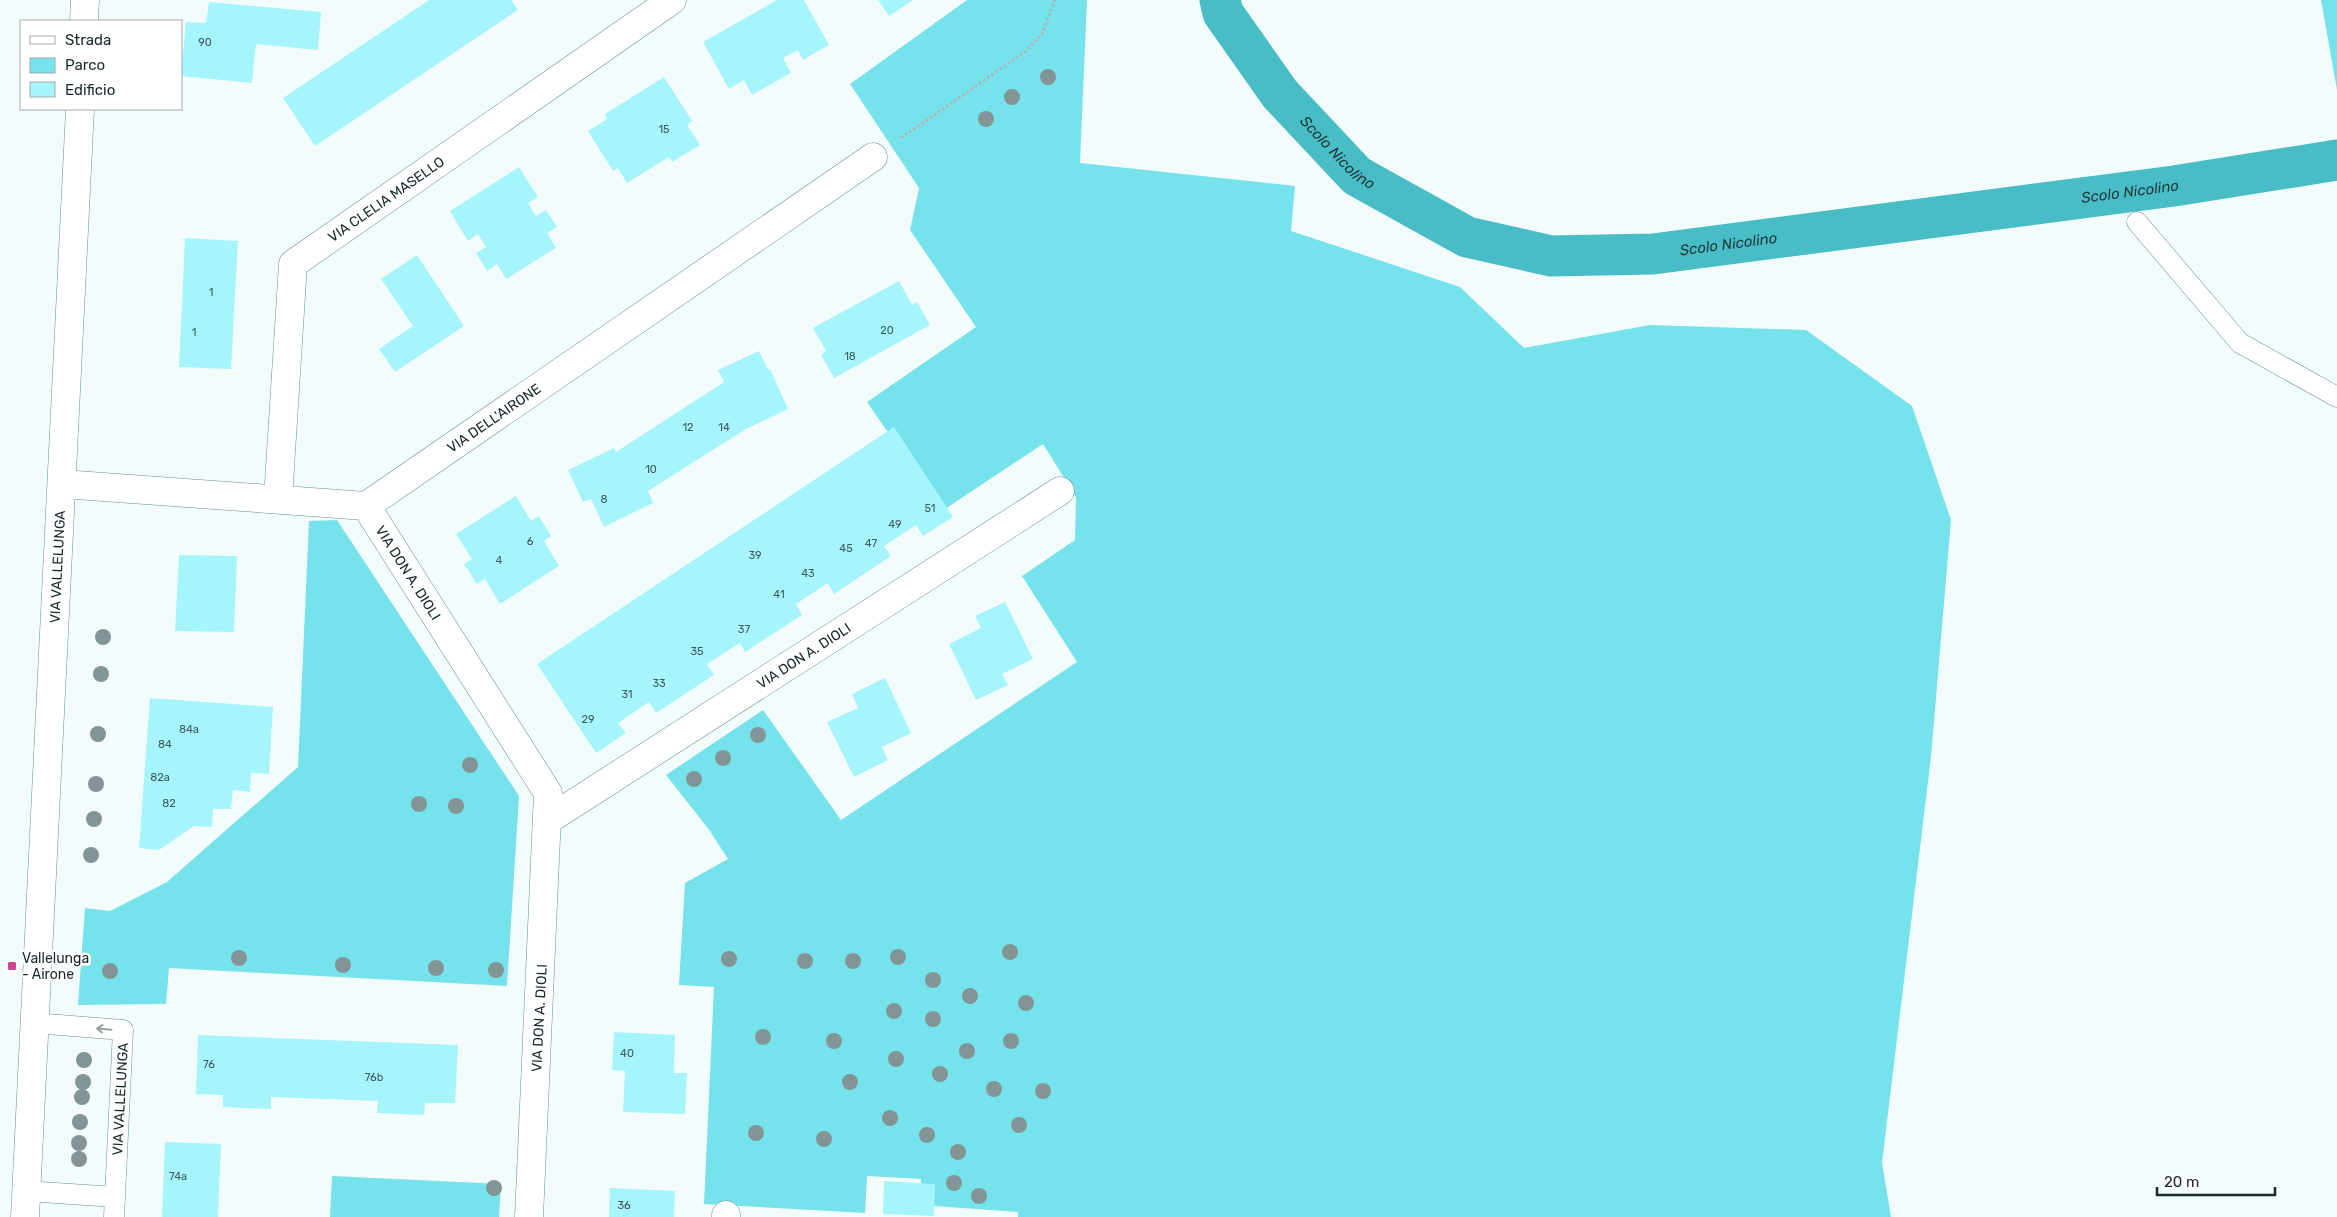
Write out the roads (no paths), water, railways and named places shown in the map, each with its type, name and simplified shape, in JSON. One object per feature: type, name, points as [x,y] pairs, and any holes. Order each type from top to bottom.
[{"type":"street","points":[[84,20],[86,0]]},
{"type":"street","name":"VIA CLELIA MASELLO","points":[[278,499],[293,264],[672,0]]},
{"type":"street","name":"VIA VALLELUNGA","points":[[25,1204],[80,110]]},
{"type":"street","name":"VIA DELL'AIRONE","points":[[366,506],[873,157]]},
{"type":"street","points":[[62,484],[366,506]]},
{"type":"street","name":"VIA DON A. DIOLI","points":[[548,820],[1060,491]]},
{"type":"street","name":"VIA DON A. DIOLI","points":[[366,506],[548,793],[529,1217]]},
{"type":"lane","points":[[2137,222],[2240,343],[2337,397]]},
{"type":"lane","name":"VIA VALLELUNGA","points":[[34,1023],[123,1030],[114,1217]]},
{"type":"lane","name":"VIA VALLELUNGA","points":[[25,1204],[115,1197]]},
{"type":"waterway","name":"Scolo Nicolino","points":[[1220,0],[1223,13],[1280,94],[1357,176],[1467,237],[1551,256],[1653,254],[2174,186],[2337,160]]},
{"type":"place","name":"Vallelunga - Airone","points":[[12,966]]}]
